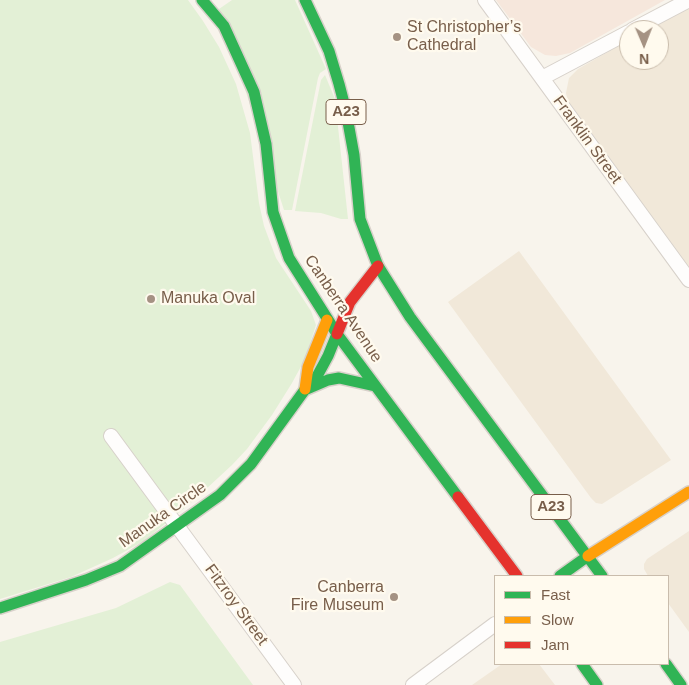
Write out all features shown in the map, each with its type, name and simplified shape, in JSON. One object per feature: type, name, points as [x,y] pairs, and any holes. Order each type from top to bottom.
[{"type":"main road","name":"Canberra Avenue","points":[[202,0],[224,26],[244,68],[261,118],[266,144],[273,212],[289,258],[337,334],[516,575]]},
{"type":"main road","name":"A23","points":[[305,0],[329,51],[339,84],[354,155],[360,219],[378,266],[410,317],[601,575]]},
{"type":"main road","name":"Manuka Circle","points":[[0,608],[86,580],[120,566],[220,495],[251,464],[304,390],[320,373],[350,302],[378,266]]},
{"type":"main road","points":[[353,278],[378,266]]},
{"type":"main road","name":"Manuka Circle","points":[[304,390],[308,367],[333,308]]},
{"type":"main road","points":[[304,390],[320,382],[332,379],[345,379],[375,386]]},
{"type":"main road","points":[[561,575],[689,492]]},
{"type":"main road","points":[[583,665],[597,685]]},
{"type":"main road","points":[[667,665],[681,685]]},
{"type":"street","name":"Franklin Street","points":[[485,0],[689,280]]},
{"type":"street","points":[[651,20],[689,0]]},
{"type":"street","points":[[542,78],[619,37]]},
{"type":"street","name":"Fitzroy Street","points":[[111,436],[294,685]]},
{"type":"street","points":[[413,685],[494,625]]},
{"type":"shaded area","points":[[496,0],[665,0],[629,20],[619,20],[619,26],[570,53],[556,56],[545,55],[531,47]]},
{"type":"shaded area","points":[[689,8],[689,270],[568,102],[566,93],[569,78],[578,69],[619,46],[619,70],[669,70],[669,20],[667,20]]},
{"type":"shaded area","points":[[519,251],[671,460],[602,504],[596,503],[591,498],[448,302]]},
{"type":"shaded area","points":[[689,531],[689,632],[669,604],[669,575],[647,575],[644,569],[647,559]]},
{"type":"shaded area","points":[[501,665],[540,665],[555,685],[472,685]]},
{"type":"green space","name":"Manuka Oval","points":[[0,0],[188,0],[219,47],[236,84],[250,133],[259,203],[264,226],[276,258],[311,311],[316,325],[305,359],[272,415],[247,449],[192,502],[144,541],[113,558],[71,577],[0,599]]},
{"type":"green space","points":[[232,0],[295,0],[326,69],[320,73],[318,78],[292,210],[284,210],[219,9]]},
{"type":"green space","points":[[325,75],[335,99],[348,219],[341,219],[321,213],[295,211],[321,80]]},
{"type":"green space","points":[[170,582],[180,585],[253,685],[0,685],[0,642],[116,608]]},
{"type":"traffic: fast","points":[[202,0],[224,26],[254,92],[266,144],[273,212],[289,258],[337,334],[458,497]]},
{"type":"traffic: fast","points":[[305,0],[329,51],[339,84],[354,155],[360,219],[378,266],[410,317],[601,575]]},
{"type":"traffic: fast","points":[[0,608],[86,580],[120,566],[220,495],[251,464],[304,391],[315,380],[337,334]]},
{"type":"traffic: fast","points":[[307,389],[328,380],[339,378],[375,386]]},
{"type":"traffic: fast","points":[[561,575],[588,556]]},
{"type":"traffic: fast","points":[[583,665],[597,685]]},
{"type":"traffic: fast","points":[[667,665],[681,685]]},
{"type":"traffic: slow","points":[[305,389],[308,367],[327,320]]},
{"type":"traffic: slow","points":[[588,556],[689,492]]},
{"type":"traffic: jam","points":[[337,334],[350,302],[378,266]]},
{"type":"traffic: jam","points":[[458,497],[516,575]]},
{"type":"place","name":"St Christopher’s Cathedral","points":[[397,37]]},
{"type":"place","name":"Manuka Oval","points":[[151,299]]},
{"type":"place","name":"Canberra Fire Museum","points":[[394,597]]}]
